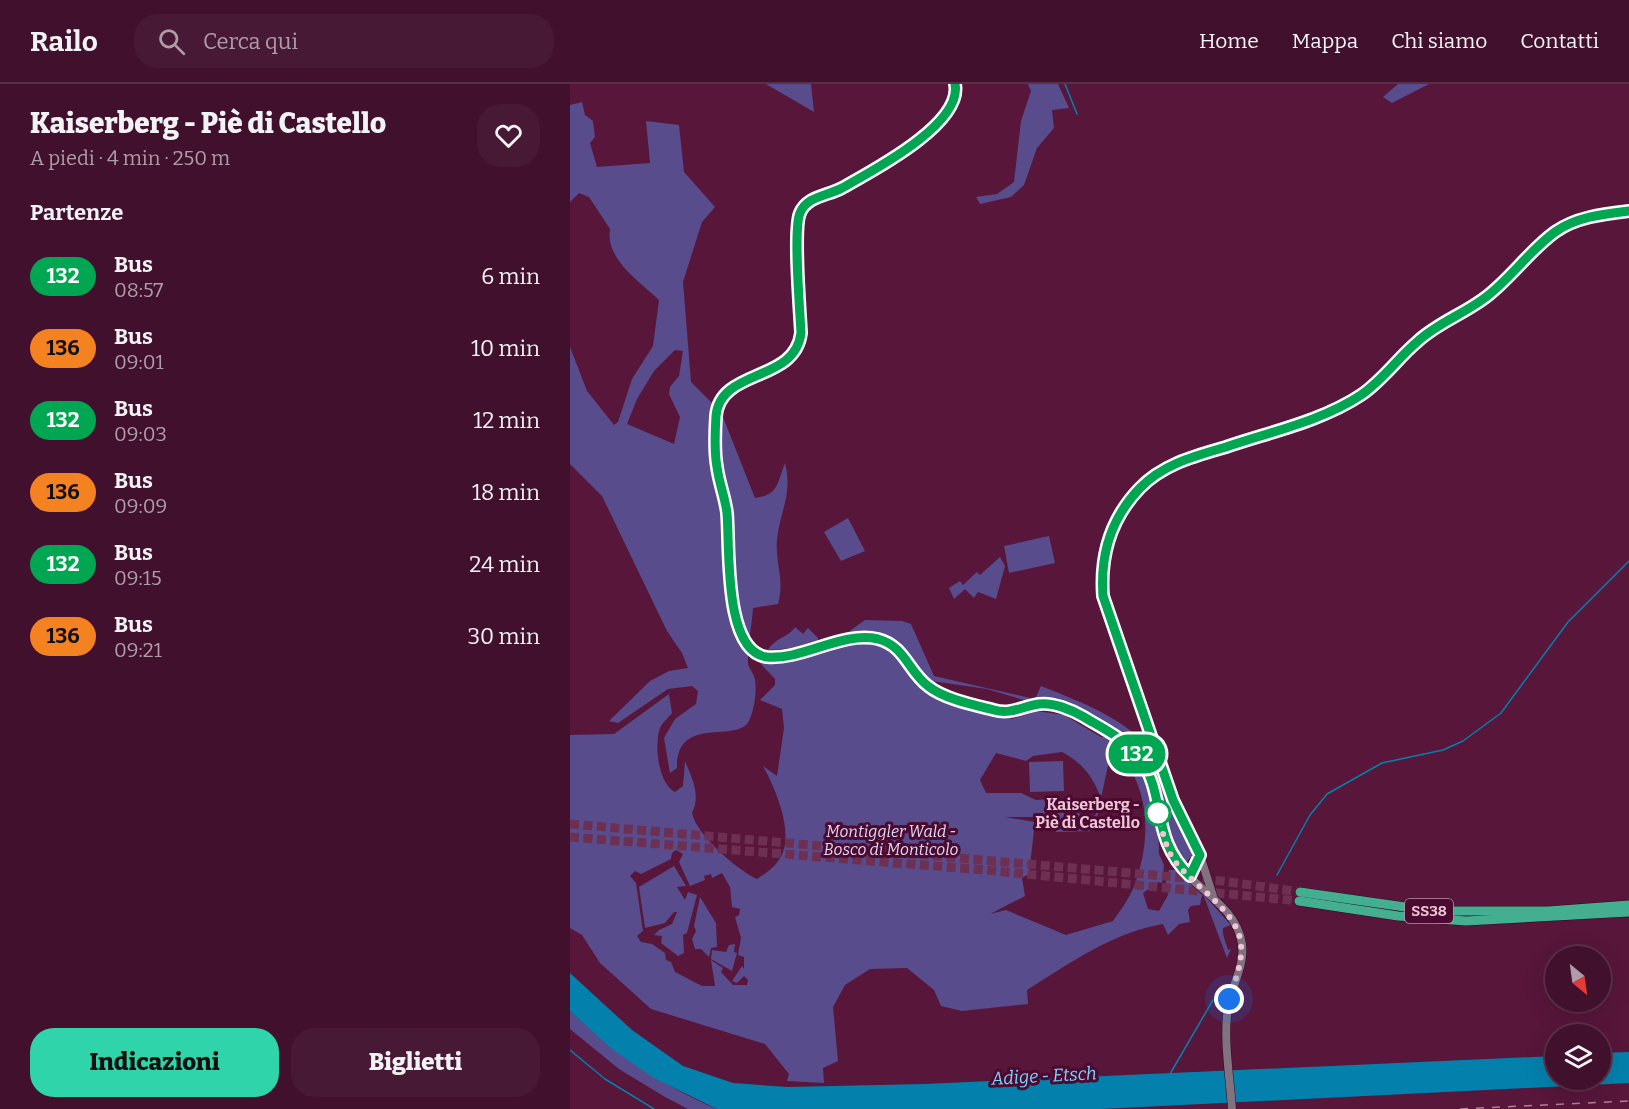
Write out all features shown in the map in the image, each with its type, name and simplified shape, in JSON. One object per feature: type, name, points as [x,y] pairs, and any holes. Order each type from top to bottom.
[{"type":"highway","name":"SS38","points":[[1629,903],[1572,906],[1558,910],[1434,911],[1300,897],[1432,919],[1496,921],[1629,912]]},
{"type":"highway","points":[[1567,924],[1629,918]]},
{"type":"highway","points":[[1432,919],[1445,925],[1506,927]]},
{"type":"main road","points":[[955,84],[956,96],[950,110],[933,130],[840,189],[812,200],[803,208],[798,227],[801,333],[798,347],[784,364],[734,387],[719,404],[716,413],[716,458],[726,509],[728,575],[740,633],[745,643],[755,653],[777,657],[868,638],[898,649],[927,685],[941,693],[997,711],[1010,712],[1047,704],[1082,715],[1129,746],[1140,759],[1152,783],[1168,849],[1182,869],[1230,916],[1241,942],[1241,965],[1227,1009],[1232,1109]]},
{"type":"main road","points":[[1214,899],[1200,855],[1173,800],[1106,607],[1103,561],[1109,538],[1120,513],[1141,487],[1167,468],[1206,452],[1326,413],[1353,400],[1372,387],[1424,336],[1486,297],[1555,232],[1572,223],[1596,216],[1629,211]]},
{"type":"main road","points":[[1193,879],[1200,855]]},
{"type":"main road","points":[[1182,869],[1196,866]]},
{"type":"main road","points":[[1193,879],[1204,872]]},
{"type":"green space","points":[[766,84],[811,84],[814,112]]},
{"type":"green space","points":[[1028,84],[1058,84],[1069,108],[1052,110],[1054,128],[1037,148],[1024,185],[1011,197],[980,204],[976,197],[997,194],[1014,182],[1021,121],[1031,91]]},
{"type":"green space","points":[[1398,84],[1429,84],[1392,103],[1383,97]]},
{"type":"green space","points":[[582,102],[585,115],[593,121],[595,137],[590,143],[597,167],[650,163],[646,121],[679,125],[684,172],[715,207],[702,222],[683,282],[691,382],[721,412],[755,498],[773,491],[785,463],[787,474],[787,494],[777,540],[781,587],[778,604],[753,608],[748,662],[755,681],[751,717],[742,727],[696,735],[686,741],[679,751],[677,768],[670,773],[664,738],[675,719],[696,704],[698,691],[692,686],[668,689],[618,723],[609,721],[650,681],[669,671],[688,668],[682,653],[667,631],[602,496],[570,464],[570,347],[587,391],[614,425],[618,422],[632,379],[653,346],[659,300],[618,260],[610,240],[610,229],[589,197],[579,193],[570,202],[570,105]],"holes":[[[675,350],[683,351],[679,376],[670,387],[669,394],[680,417],[674,444],[627,424],[637,399],[654,371]]]},
{"type":"green space","points":[[848,518],[865,551],[841,561],[824,532]]},
{"type":"green space","points":[[1049,536],[1055,563],[1009,573],[1004,546]]},
{"type":"green space","points":[[1000,557],[1005,566],[996,599],[978,592],[974,598],[965,589],[954,599],[949,588],[960,581],[963,585],[977,572],[980,575]]},
{"type":"green space","points":[[865,620],[902,621],[911,624],[934,676],[1035,699],[1041,686],[1118,722],[1145,743],[1156,756],[1179,823],[1194,853],[1186,863],[1173,851],[1169,844],[1163,803],[1151,772],[1126,741],[1098,724],[1040,700],[1030,702],[987,689],[925,680],[897,640],[877,632],[805,647],[768,650],[795,627],[803,634],[808,628],[818,638],[818,642],[844,635]]},
{"type":"green space","name":"Montiggler Wald - Bosco di Monticolo","points":[[868,642],[888,647],[905,660],[927,691],[1012,719],[1037,711],[1064,715],[1101,737],[1109,737],[1127,750],[1146,773],[1158,823],[1159,854],[1164,865],[1162,883],[1158,882],[1143,893],[1148,909],[1159,911],[1168,895],[1166,881],[1169,870],[1176,870],[1202,895],[1200,905],[1191,906],[1188,910],[1190,922],[1179,924],[1168,935],[1163,924],[1144,928],[1092,950],[1027,990],[1028,1004],[962,1011],[941,1006],[934,990],[907,968],[870,969],[845,985],[833,1007],[838,1061],[823,1068],[824,1083],[787,1081],[789,1074],[765,1044],[651,1009],[600,963],[582,935],[570,928],[570,735],[614,734],[669,694],[672,713],[660,728],[657,744],[659,763],[665,781],[675,792],[683,786],[685,761],[696,793],[692,813],[701,831],[739,868],[757,879],[778,861],[785,842],[781,808],[763,766],[777,776],[784,728],[782,709],[760,700],[775,685],[775,679],[760,663],[761,659],[778,660]],"holes":[[[1112,747],[1135,778],[1145,814],[1145,833],[1139,871],[1133,889],[1113,921],[1066,935],[1006,910],[990,914],[1025,896],[1022,878],[1029,874],[1035,822],[1005,817],[1056,817],[1056,832],[1094,831]],[[1062,752],[1086,770],[1100,796],[1096,814],[1089,822],[1061,798],[1036,800],[1021,793],[986,793],[980,780],[996,753],[1026,761],[1033,756]],[[676,850],[683,854],[679,862],[690,886],[705,880],[704,876],[711,874],[712,878],[722,873],[730,887],[732,907],[740,909],[739,915],[735,917],[741,938],[738,955],[744,957],[744,969],[742,966],[732,981],[737,983],[744,976],[748,980],[747,985],[733,985],[721,972],[723,968],[711,960],[715,986],[702,986],[675,972],[671,962],[666,960],[665,953],[652,944],[641,942],[637,936],[643,931],[636,883],[630,876],[635,871],[641,874],[671,859],[672,853]]]},
{"type":"green space","points":[[1063,761],[1064,791],[1030,792],[1029,762]]},
{"type":"green space","points":[[674,866],[686,886],[677,887],[685,900],[688,892],[697,895],[687,933],[683,935],[684,953],[678,956],[661,943],[662,936],[654,935],[672,924],[677,912],[674,912],[665,923],[645,928],[639,887]]},
{"type":"green space","points":[[1203,894],[1231,925],[1223,928],[1228,950],[1231,949],[1227,958]]},
{"type":"green space","points":[[700,897],[716,923],[717,947],[711,948],[709,957],[701,949],[695,949],[692,939],[696,931],[694,926]]},
{"type":"green space","points":[[735,944],[734,952],[737,953],[732,971],[711,959],[712,950],[726,952],[729,945]]},
{"type":"green space","points":[[570,1011],[605,1041],[657,1078],[717,1109],[688,1109],[619,1069],[570,1029]]},
{"type":"water","points":[[570,973],[632,1030],[683,1066],[733,1083],[787,1087],[925,1084],[1545,1056],[1545,1087],[1101,1109],[717,1109],[654,1078],[612,1049],[570,1011]]},
{"type":"water","points":[[1629,1052],[1629,1083],[1611,1084],[1611,1053]]},
{"type":"waterway","points":[[1065,84],[1077,114]]},
{"type":"waterway","points":[[1277,875],[1310,815],[1327,794],[1382,763],[1443,750],[1463,741],[1501,713],[1568,622],[1629,561]]},
{"type":"waterway","points":[[1170,1074],[1213,1000]]},
{"type":"waterway","points":[[570,1050],[605,1079],[654,1109]]},
{"type":"tunnel","points":[[570,824],[1222,881],[1300,892]]},
{"type":"tunnel","points":[[570,837],[985,870],[1299,901]]},
{"type":"railway","points":[[1460,1109],[1629,1101]]},
{"type":"bus line","name":"132","points":[[955,84],[956,96],[950,110],[933,130],[840,189],[812,200],[803,208],[798,221],[801,333],[798,347],[790,359],[780,367],[734,387],[719,404],[716,413],[716,458],[727,516],[728,575],[740,633],[750,649],[767,657],[777,657],[859,638],[879,640],[898,649],[921,679],[933,690],[941,693],[997,711],[1010,712],[1047,704],[1082,715],[1136,753],[1152,783],[1168,849],[1176,862],[1190,876],[1200,855],[1173,800],[1103,596],[1103,561],[1109,538],[1120,513],[1141,487],[1167,468],[1206,452],[1326,413],[1353,400],[1372,387],[1424,336],[1486,297],[1555,232],[1572,223],[1596,216],[1629,211]]},
{"type":"place","name":"Kaiserberg - Piè di Castello","points":[[1158,813]]},
{"type":"route","points":[[1158,813],[1164,838],[1172,857],[1222,907],[1237,928],[1242,956],[1239,973],[1229,999]]},
{"type":"water label","name":"Adige - Etsch","points":[[1044,1076]]}]
